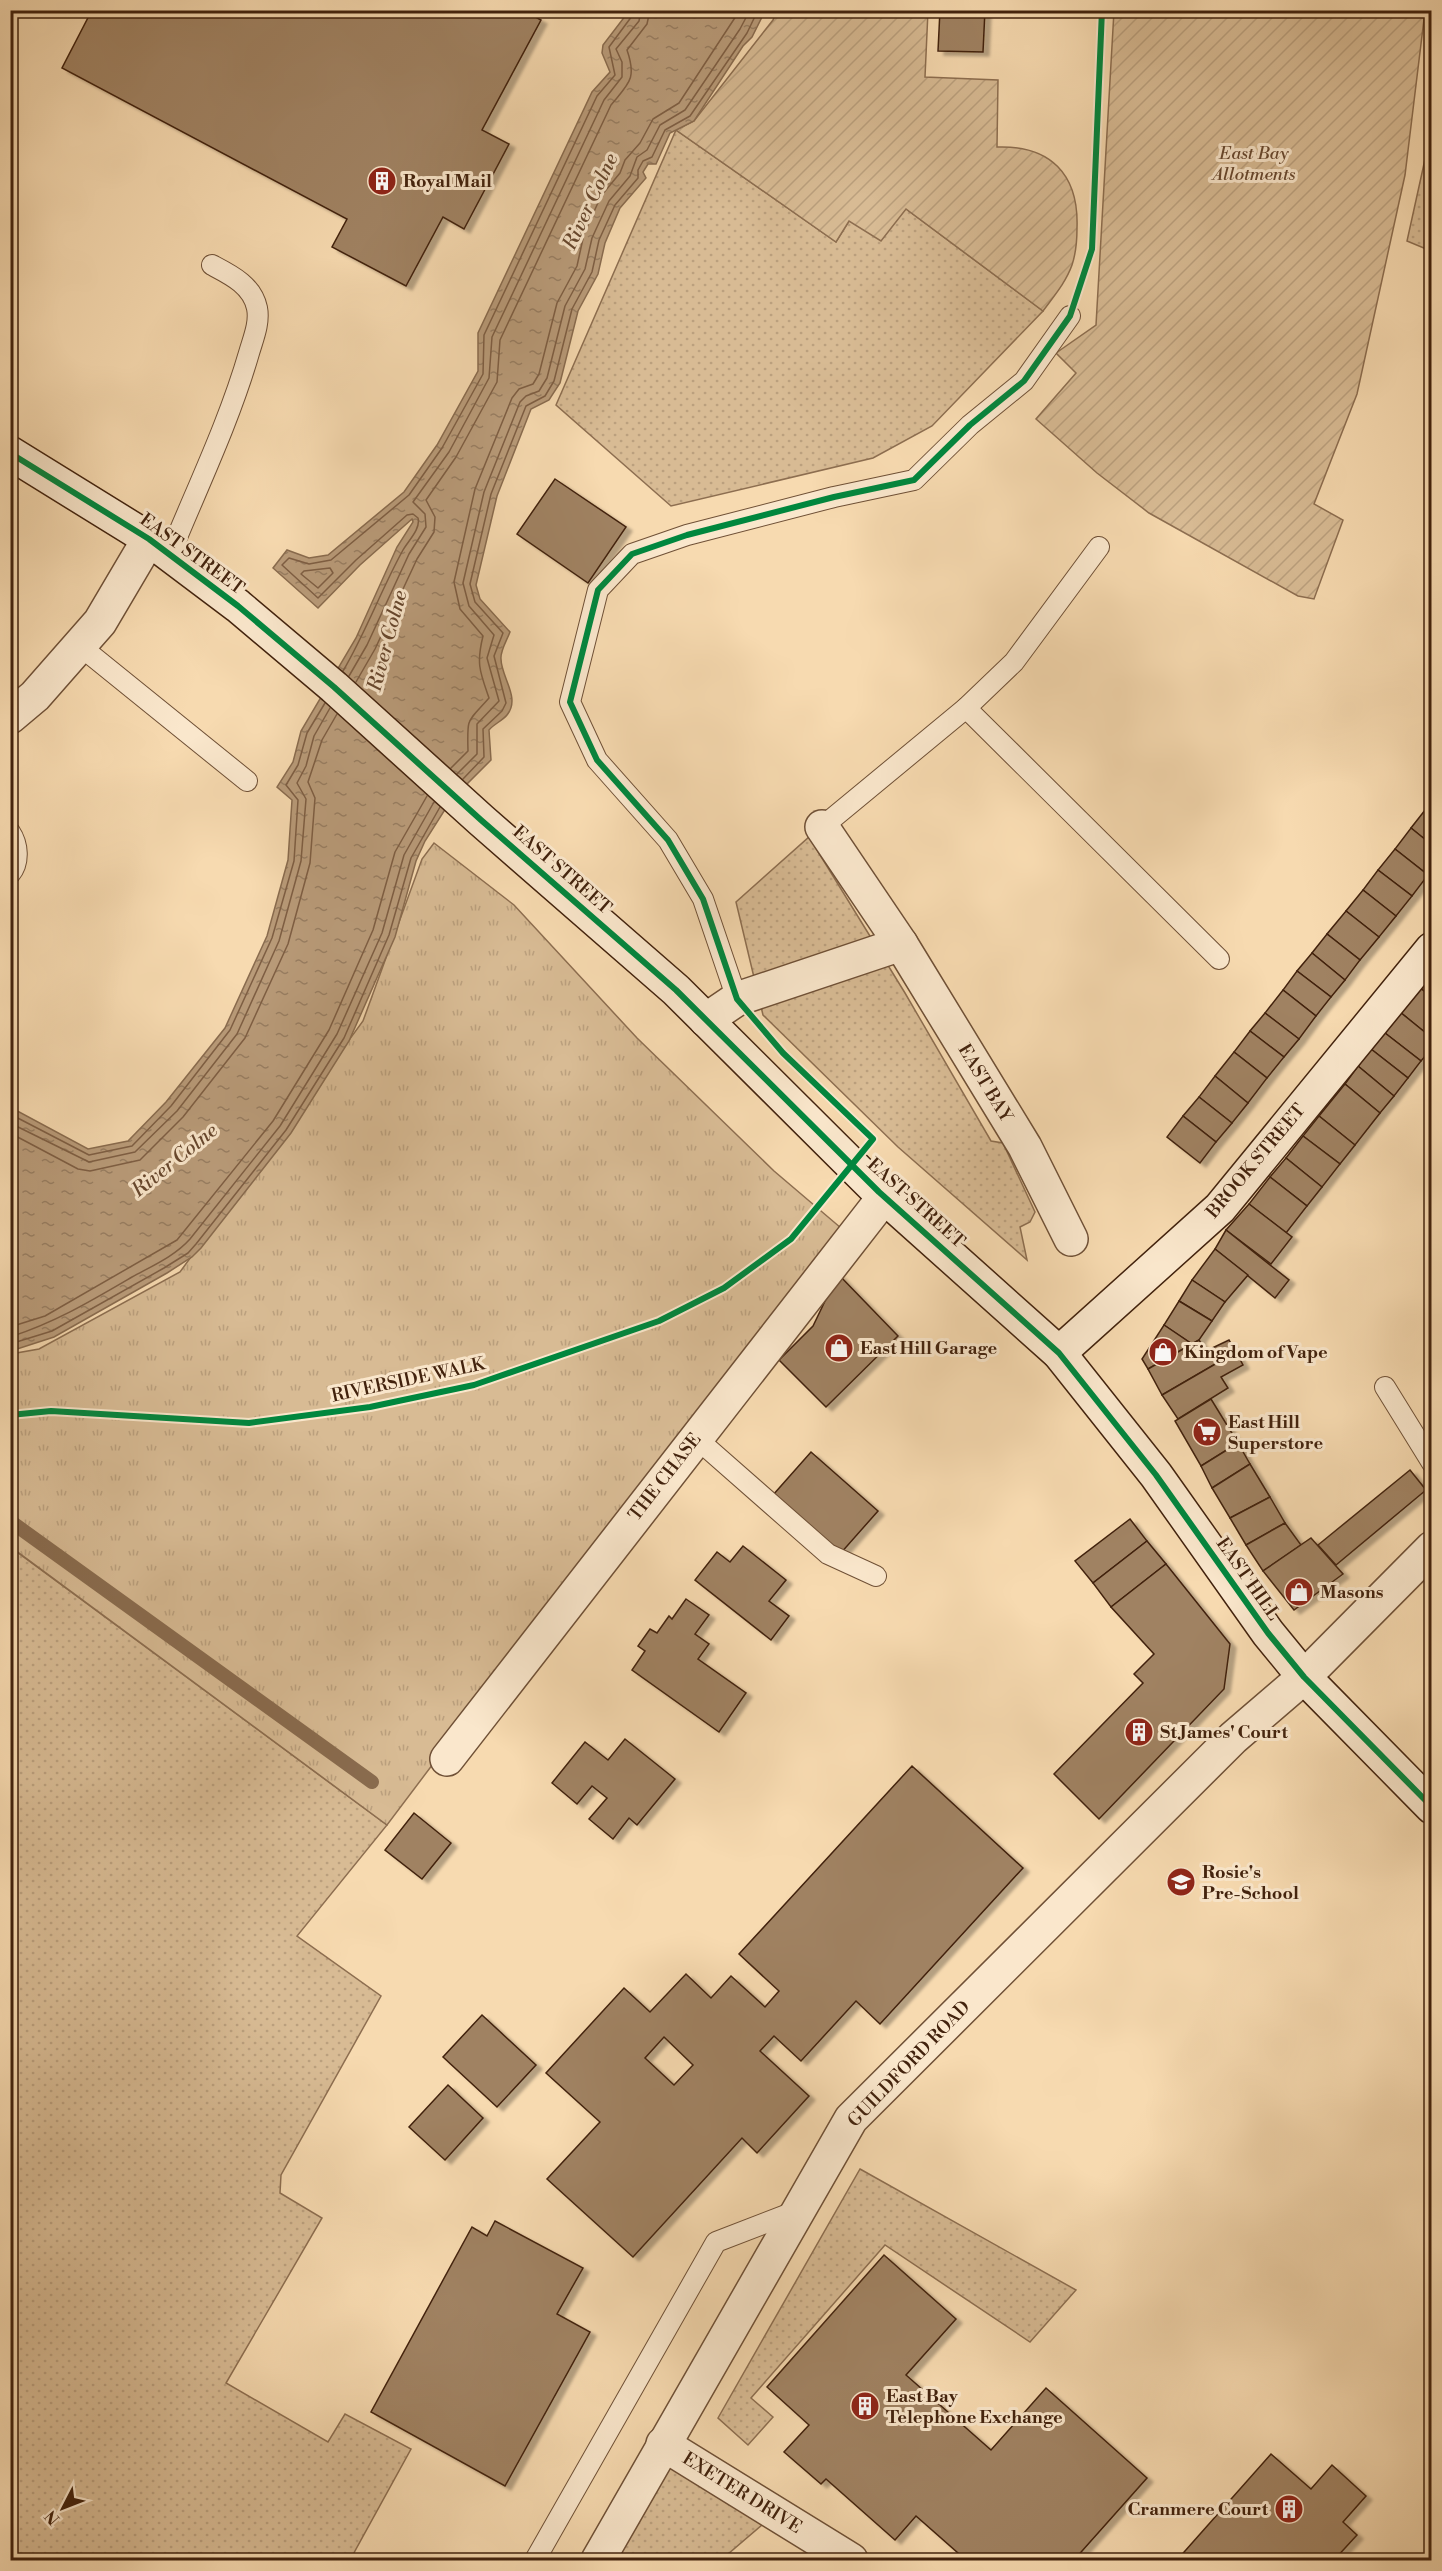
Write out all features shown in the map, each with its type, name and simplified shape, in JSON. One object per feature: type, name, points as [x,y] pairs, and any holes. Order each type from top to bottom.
[{"type":"street","name":"EAST STREET","points":[[10,453],[159,547],[238,606],[334,687],[676,990],[885,1196],[1059,1353]]},
{"type":"street","points":[[10,717],[35,696],[80,646],[159,547]]},
{"type":"street","name":"EAST BAY","points":[[822,827],[901,944],[1024,1147],[1059,1234]]},
{"type":"street","points":[[706,1020],[737,999],[901,944]]},
{"type":"street","name":"BROOK STREET","points":[[1059,1353],[1220,1208],[1431,949]]},
{"type":"street","name":"THE CHASE","points":[[447,1759],[885,1196]]},
{"type":"street","name":"EAST HILL","points":[[1059,1353],[1155,1475],[1268,1633],[1304,1677],[1431,1807]]},
{"type":"street","name":"GUILDFORD ROAD","points":[[598,2560],[851,2120],[1233,1738],[1304,1677],[1431,1548]]},
{"type":"street","name":"EXETER DRIVE","points":[[663,2444],[851,2560]]},
{"type":"lane","points":[[159,547],[238,393],[256,327],[257,308],[247,289],[237,278],[212,265]]},
{"type":"lane","points":[[737,999],[703,899],[668,840],[597,760],[570,702],[598,590],[632,554],[834,497],[914,480],[970,425],[1024,381],[1070,316]]},
{"type":"lane","points":[[822,827],[966,708],[1014,662],[1099,547]]},
{"type":"lane","points":[[80,646],[248,781]]},
{"type":"lane","points":[[966,708],[1219,959]]},
{"type":"lane","points":[[10,831],[15,839],[17,856],[10,874]]},
{"type":"lane","points":[[1385,1387],[1431,1463]]},
{"type":"lane","points":[[696,1438],[828,1554],[876,1576]]},
{"type":"lane","points":[[535,2560],[716,2242],[799,2210]]},
{"type":"green space","points":[[777,11],[928,11],[925,77],[998,80],[997,147],[1032,151],[1046,158],[1058,166],[1073,192],[1077,228],[1072,265],[1063,283],[1043,311],[906,209],[881,241],[849,221],[836,242],[676,130],[694,121],[773,20]]},
{"type":"green space","name":"East Bay Allotments","points":[[1114,11],[1425,11],[1405,175],[1357,394],[1314,504],[1343,520],[1314,599],[1298,596],[1149,513],[1097,473],[1036,419],[1076,373],[1056,353],[1096,325]]},
{"type":"green space","points":[[676,130],[836,242],[849,221],[906,209],[1043,311],[932,426],[873,458],[671,506],[556,405]]},
{"type":"green space","points":[[1431,132],[1432,251],[1407,241]]},
{"type":"green space","points":[[809,837],[905,993],[991,1141],[1003,1143],[1035,1212],[1030,1222],[1020,1227],[1027,1260],[898,1147],[763,1015],[736,902]]},
{"type":"green space","points":[[434,843],[514,905],[637,1038],[774,1171],[841,1228],[692,1420],[387,1825],[11,1547],[11,1354],[39,1349],[180,1272],[363,1021],[422,859]]},
{"type":"green space","points":[[10,1547],[387,1825],[297,1936],[381,1996],[281,2175],[280,2193],[322,2218],[226,2383],[328,2442],[345,2414],[411,2449],[350,2560],[11,2560]]},
{"type":"green space","points":[[860,2169],[1076,2290],[1030,2342],[885,2245],[751,2398],[773,2417],[748,2445],[718,2418]]},
{"type":"green space","points":[[663,2444],[776,2513],[721,2560],[598,2560]]},
{"type":"water","name":"River Colne","points":[[629,11],[765,11],[752,37],[743,46],[694,121],[670,133],[656,164],[648,164],[643,172],[646,178],[620,208],[605,243],[598,274],[578,311],[560,383],[549,400],[531,409],[497,496],[476,585],[480,599],[510,632],[501,659],[512,702],[507,715],[489,730],[491,760],[451,800],[425,841],[416,861],[395,937],[349,1041],[291,1133],[201,1248],[192,1257],[167,1273],[54,1337],[11,1351],[10,1107],[88,1149],[128,1141],[166,1102],[225,1028],[267,936],[288,860],[292,800],[277,787],[293,762],[301,731],[356,638],[397,547],[413,522],[412,519],[360,565],[318,608],[273,568],[287,550],[309,558],[328,555],[404,492],[437,445],[478,371],[478,333],[592,92],[610,72],[602,53],[603,45]]},
{"type":"building","name":"Royal Mail","points":[[92,10],[523,10],[541,20],[482,130],[509,144],[464,229],[443,217],[406,286],[332,247],[347,219],[62,68]]},
{"type":"building","points":[[940,10],[985,10],[983,52],[938,51]]},
{"type":"building","points":[[555,479],[626,527],[588,583],[517,534]]},
{"type":"building","points":[[1429,805],[1432,807],[1432,845],[1411,828]]},
{"type":"building","points":[[1411,828],[1432,845],[1432,871],[1428,875],[1395,849]]},
{"type":"building","points":[[1395,849],[1428,875],[1412,896],[1378,870]]},
{"type":"building","points":[[1378,870],[1412,896],[1396,916],[1363,890]]},
{"type":"building","points":[[1363,890],[1396,916],[1379,937],[1346,911]]},
{"type":"building","points":[[1346,911],[1379,937],[1360,960],[1327,934]]},
{"type":"building","points":[[1327,934],[1360,960],[1345,980],[1312,953]]},
{"type":"building","points":[[1312,953],[1345,980],[1331,997],[1297,971]]},
{"type":"building","points":[[1297,971],[1331,997],[1316,1016],[1283,990]]},
{"type":"building","points":[[1432,973],[1432,997],[1420,988]]},
{"type":"building","points":[[1420,988],[1432,997],[1432,1038],[1400,1012]]},
{"type":"building","points":[[1283,990],[1316,1016],[1299,1039],[1265,1013]]},
{"type":"building","points":[[1400,1012],[1432,1038],[1432,1048],[1421,1061],[1385,1033]]},
{"type":"building","points":[[1265,1013],[1299,1039],[1284,1057],[1250,1031]]},
{"type":"building","points":[[1250,1031],[1284,1057],[1267,1078],[1234,1052]]},
{"type":"building","points":[[1385,1033],[1421,1061],[1408,1078],[1371,1049]]},
{"type":"building","points":[[1371,1049],[1408,1078],[1394,1096],[1358,1066]]},
{"type":"building","points":[[1234,1052],[1267,1078],[1248,1103],[1215,1076]]},
{"type":"building","points":[[1358,1066],[1394,1096],[1380,1113],[1345,1084]]},
{"type":"building","points":[[1215,1076],[1248,1103],[1232,1123],[1199,1097]]},
{"type":"building","points":[[1345,1084],[1380,1113],[1355,1145],[1319,1116]]},
{"type":"building","points":[[1199,1097],[1232,1123],[1216,1142],[1183,1116]]},
{"type":"building","points":[[1183,1116],[1216,1142],[1200,1163],[1167,1137]]},
{"type":"building","points":[[1319,1116],[1355,1145],[1340,1164],[1303,1136]]},
{"type":"building","points":[[1303,1136],[1340,1164],[1322,1187],[1286,1158]]},
{"type":"building","points":[[1286,1158],[1322,1187],[1307,1206],[1270,1177]]},
{"type":"building","points":[[1270,1177],[1307,1206],[1286,1233],[1249,1204]]},
{"type":"building","points":[[1249,1204],[1292,1237],[1271,1264],[1226,1230]]},
{"type":"building","points":[[1226,1230],[1289,1280],[1275,1298],[1215,1249]]},
{"type":"building","points":[[1215,1249],[1248,1275],[1225,1302],[1192,1280]]},
{"type":"building","name":"East Hill Garage","points":[[838,1274],[898,1336],[826,1407],[779,1360],[813,1326]]},
{"type":"building","points":[[1192,1280],[1225,1302],[1212,1321],[1179,1301]]},
{"type":"building","points":[[1179,1301],[1212,1321],[1199,1340],[1192,1344],[1164,1325]]},
{"type":"building","name":"Kingdom of Vape","points":[[1164,1325],[1192,1344],[1148,1369],[1142,1359]]},
{"type":"building","points":[[1199,1340],[1206,1351],[1229,1340],[1236,1352],[1162,1395],[1148,1369]]},
{"type":"building","points":[[1236,1352],[1243,1365],[1221,1377],[1228,1388],[1178,1419],[1162,1395]]},
{"type":"building","name":"East Hill Superstore","points":[[1211,1399],[1238,1443],[1201,1466],[1175,1421]]},
{"type":"building","points":[[1238,1443],[1250,1464],[1212,1488],[1201,1466]]},
{"type":"building","points":[[811,1452],[878,1511],[840,1554],[773,1495]]},
{"type":"building","points":[[1250,1464],[1270,1497],[1230,1518],[1212,1488]]},
{"type":"building","points":[[1410,1470],[1426,1490],[1336,1565],[1318,1545]]},
{"type":"building","points":[[1270,1497],[1285,1523],[1246,1545],[1230,1518]]},
{"type":"building","points":[[1130,1519],[1147,1541],[1093,1583],[1075,1561]]},
{"type":"building","points":[[1285,1523],[1301,1545],[1263,1571],[1246,1545]]},
{"type":"building","name":"Masons","points":[[1311,1538],[1343,1574],[1294,1610],[1263,1571]]},
{"type":"building","points":[[1147,1541],[1166,1564],[1111,1607],[1093,1583]]},
{"type":"building","points":[[743,1546],[786,1580],[769,1601],[789,1616],[771,1640],[695,1580],[717,1552],[730,1562]]},
{"type":"building","name":"St James' Court","points":[[1166,1564],[1230,1644],[1224,1689],[1099,1819],[1054,1774],[1143,1683],[1134,1674],[1154,1654],[1111,1607]]},
{"type":"building","points":[[686,1599],[709,1615],[695,1634],[709,1644],[698,1659],[746,1693],[719,1732],[632,1670],[645,1651],[638,1646],[650,1629],[657,1633],[669,1616],[672,1619]]},
{"type":"building","points":[[625,1739],[675,1779],[637,1825],[629,1818],[613,1839],[589,1819],[607,1798],[592,1786],[577,1804],[552,1783],[585,1742],[608,1760]]},
{"type":"building","points":[[912,1766],[1023,1868],[880,2024],[856,2001],[801,2061],[774,2036],[760,2051],[809,2096],[757,2153],[742,2138],[633,2257],[547,2179],[600,2122],[546,2073],[624,1988],[650,2012],[686,1974],[711,1998],[731,1976],[765,2007],[779,1991],[739,1954]],"holes":[[[664,2037],[693,2065],[674,2085],[645,2058]]]},
{"type":"building","points":[[414,1813],[451,1843],[422,1879],[385,1850]]},
{"type":"building","points":[[482,2015],[536,2065],[497,2107],[443,2057]]},
{"type":"building","points":[[448,2085],[483,2118],[445,2160],[409,2127]]},
{"type":"building","points":[[495,2221],[583,2268],[557,2314],[590,2332],[505,2486],[371,2412],[472,2227],[487,2236]]},
{"type":"building","name":"East Bay Telephone Exchange","points":[[884,2255],[956,2319],[906,2375],[991,2450],[1046,2388],[1147,2478],[1074,2560],[966,2560],[916,2516],[895,2540],[826,2479],[821,2484],[784,2452],[809,2425],[767,2387]]},
{"type":"building","name":"Cranmere Court","points":[[1271,2454],[1311,2489],[1332,2465],[1366,2496],[1343,2522],[1357,2535],[1334,2560],[1177,2560]]},
{"type":"waterway","points":[[10,1521],[372,1782]]},
{"type":"cycle path","name":"RIVERSIDE WALK","points":[[10,1415],[51,1411],[249,1423],[370,1407],[474,1385],[659,1321],[724,1288],[791,1239],[873,1139],[783,1053],[737,999],[703,899],[668,840],[597,760],[570,702],[598,590],[632,554],[687,535],[834,497],[914,480],[970,425],[1024,381],[1070,316],[1092,249],[1102,10]]},
{"type":"cycle path","points":[[10,453],[149,539],[238,606],[334,687],[481,820],[676,990],[879,1192],[1059,1353],[1156,1475],[1268,1633],[1304,1677],[1432,1807]]},
{"type":"place","name":"Royal Mail","points":[[382,181]]},
{"type":"place","name":"East Hill Garage","points":[[839,1348]]},
{"type":"place","name":"Kingdom of Vape","points":[[1163,1352]]},
{"type":"place","name":"East Hill Superstore","points":[[1207,1432]]},
{"type":"place","name":"Masons","points":[[1299,1592]]},
{"type":"place","name":"St James' Court","points":[[1139,1732]]},
{"type":"place","name":"Rosie's Pre-School","points":[[1181,1882]]},
{"type":"place","name":"East Bay Telephone Exchange","points":[[865,2406]]},
{"type":"place","name":"Cranmere Court","points":[[1289,2509]]}]
